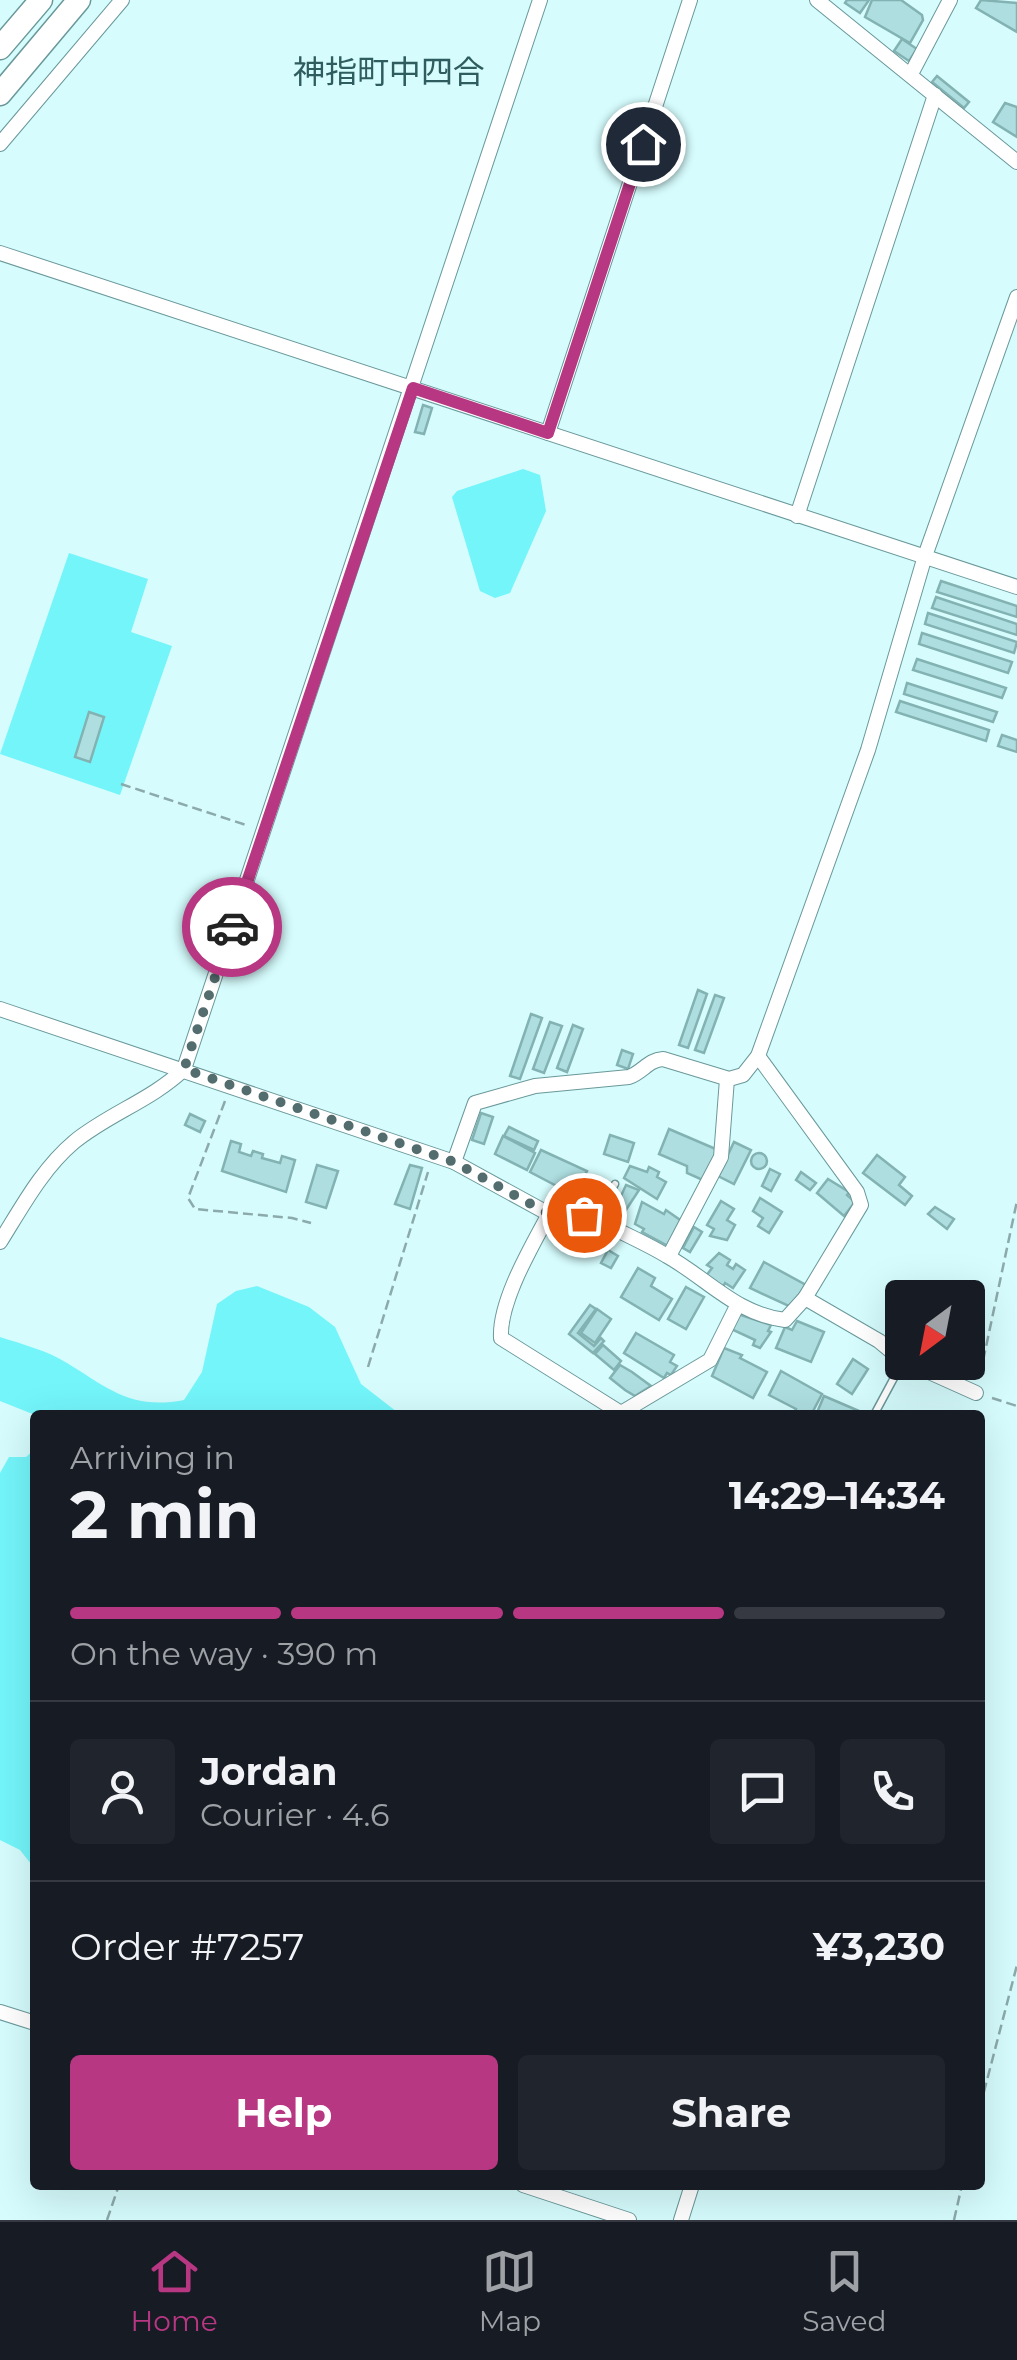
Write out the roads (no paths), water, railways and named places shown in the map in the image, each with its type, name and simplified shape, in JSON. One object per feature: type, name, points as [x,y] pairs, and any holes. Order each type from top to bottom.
[{"type":"highway","points":[[0,48],[40,0]]},
{"type":"highway","points":[[0,94],[79,0]]},
{"type":"street","points":[[0,144],[122,0]]},
{"type":"street","points":[[0,1242],[47,1169],[76,1141],[171,1082],[184,1069],[540,0]]},
{"type":"street","points":[[548,433],[690,0]]},
{"type":"street","points":[[816,0],[1017,162]]},
{"type":"street","points":[[911,74],[950,0]]},
{"type":"street","points":[[797,516],[935,95]]},
{"type":"street","points":[[0,254],[1017,587]]},
{"type":"street","points":[[454,1162],[474,1103],[536,1086],[629,1076],[652,1060],[664,1059],[726,1079],[744,1075],[758,1056],[868,750],[925,556],[1017,297]]},
{"type":"street","points":[[0,1009],[454,1162],[549,1214],[594,1219],[669,1256],[737,1306],[784,1320],[805,1298],[862,1204],[858,1192],[758,1056]]},
{"type":"street","points":[[669,1256],[722,1157],[726,1079]]},
{"type":"street","points":[[549,1214],[512,1290],[500,1338],[616,1410]]},
{"type":"street","points":[[805,1298],[885,1346]]},
{"type":"street","points":[[629,1410],[710,1360],[737,1306]]},
{"type":"street","points":[[946,1380],[976,1393]]},
{"type":"street","points":[[0,2012],[30,2022]]},
{"type":"street","points":[[538,2190],[629,2220]]},
{"type":"street","points":[[680,2220],[690,2190]]},
{"type":"lane","points":[[594,1219],[616,1184]]},
{"type":"lane","points":[[877,1410],[894,1380]]},
{"type":"district","name":"神指町中四合","points":[[389,72]]}]
